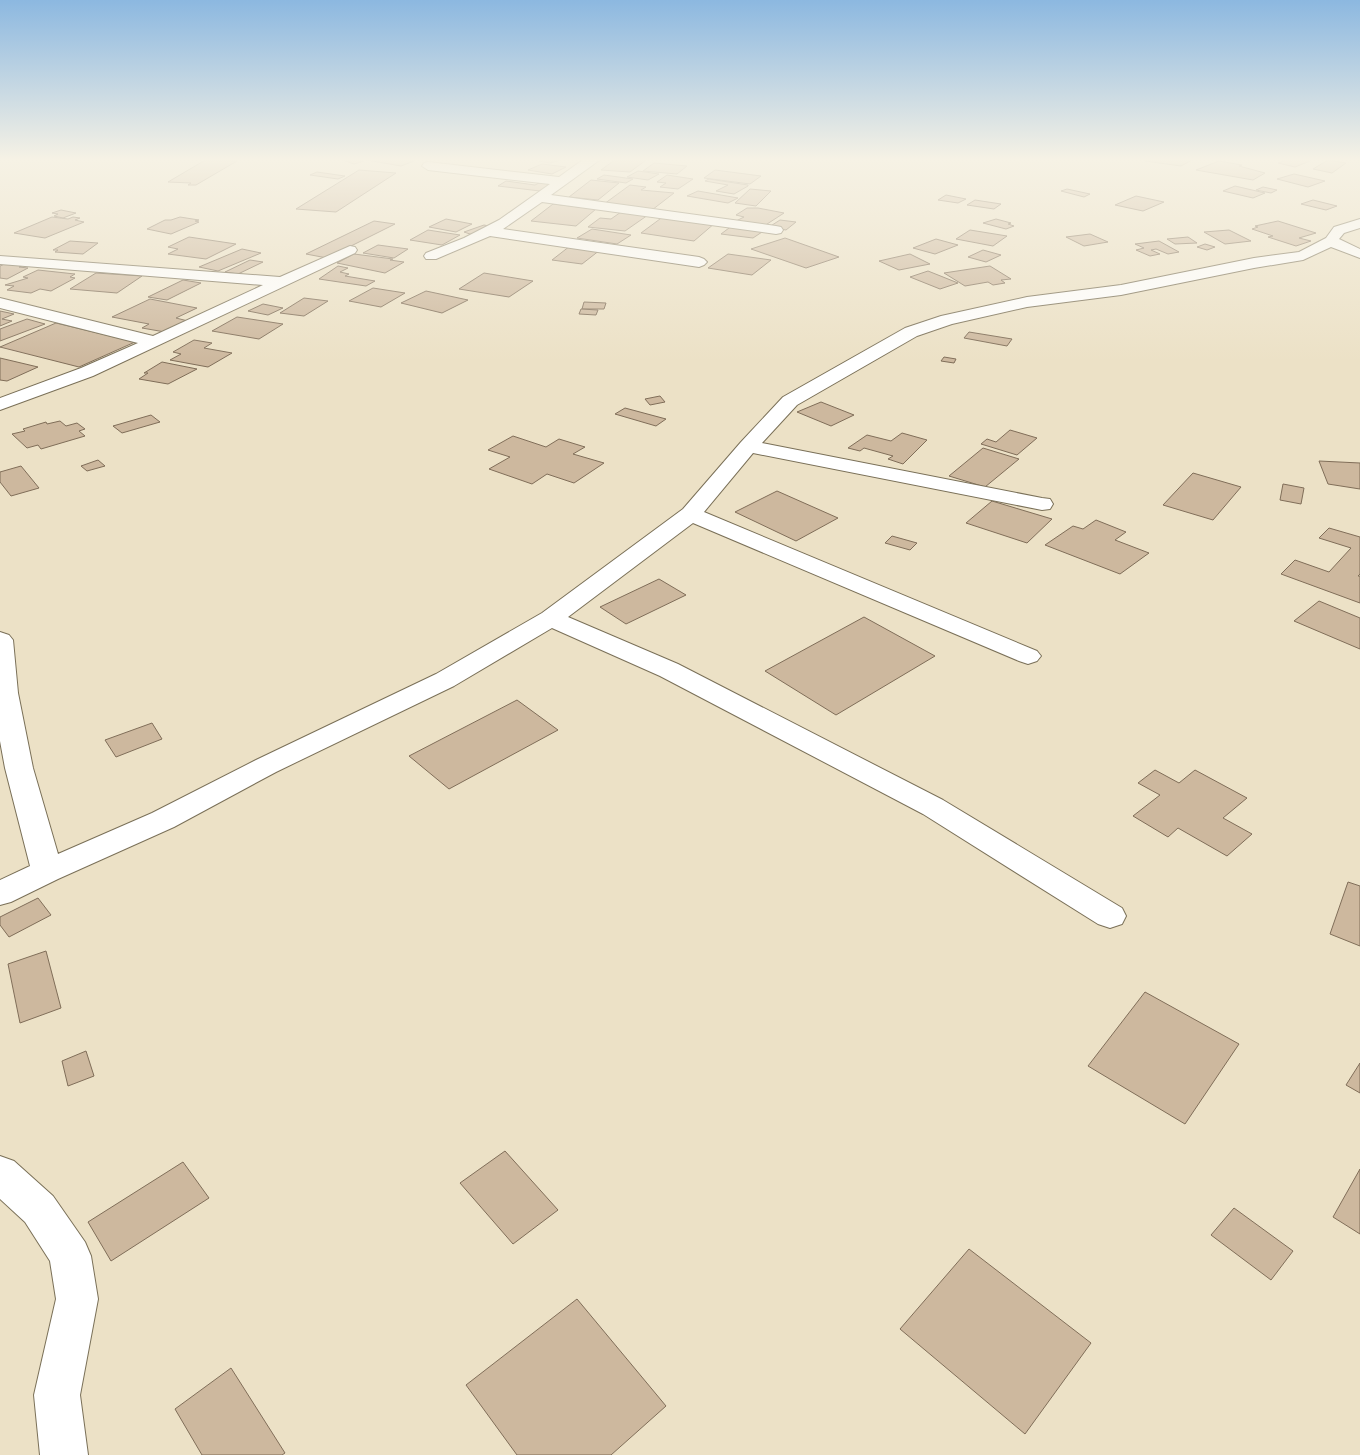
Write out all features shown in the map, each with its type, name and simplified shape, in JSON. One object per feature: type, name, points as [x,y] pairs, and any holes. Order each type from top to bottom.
[{"type":"street","points":[[432,256],[469,241],[496,227]]},
{"type":"street","points":[[754,227],[776,230]]},
{"type":"street","points":[[0,894],[47,871],[163,820],[266,766],[445,680],[551,618],[691,514],[748,446],[790,401],[911,332],[947,320],[1028,302],[1121,290],[1254,263],[1303,256],[1331,241],[1339,230],[1348,227]]},
{"type":"street","points":[[488,231],[699,262]]},
{"type":"street","points":[[1331,241],[1360,254]]},
{"type":"street","points":[[2,402],[87,372],[350,250]]},
{"type":"street","points":[[0,260],[280,282]]},
{"type":"street","points":[[2,303],[155,342]]},
{"type":"street","points":[[748,446],[1042,504]]},
{"type":"street","points":[[691,514],[1028,656]]},
{"type":"street","points":[[551,618],[668,670],[933,807],[1110,916]]},
{"type":"street","points":[[0,640],[5,693],[20,768],[47,871]]},
{"type":"street","points":[[0,1172],[39,1209],[70,1256],[77,1299],[58,1395],[64,1455]]},
{"type":"building","points":[[28,227],[72,227],[45,238],[14,233]]},
{"type":"building","points":[[151,227],[188,227],[171,234],[147,229]]},
{"type":"building","points":[[362,227],[389,227],[327,258],[306,254]]},
{"type":"building","points":[[429,227],[466,227],[456,232]]},
{"type":"building","points":[[479,227],[494,227],[473,235],[464,232]]},
{"type":"building","points":[[588,227],[631,227],[625,231]]},
{"type":"building","points":[[649,227],[710,227],[694,241],[641,233]]},
{"type":"building","points":[[730,227],[765,230],[753,238],[721,234]]},
{"type":"building","points":[[769,227],[790,227],[786,230]]},
{"type":"building","points":[[1258,227],[1297,227],[1316,233],[1299,238],[1311,241],[1296,246],[1268,237],[1273,236],[1252,229]]},
{"type":"building","points":[[592,229],[631,235],[617,244],[577,238]]},
{"type":"building","points":[[428,230],[460,235],[442,245],[410,240]]},
{"type":"building","points":[[970,230],[1007,236],[993,246],[956,239]]},
{"type":"building","points":[[1229,230],[1251,241],[1225,244],[1204,232]]},
{"type":"building","points":[[1090,234],[1108,242],[1084,246],[1066,237]]},
{"type":"building","points":[[189,237],[236,244],[206,259],[168,254],[178,249],[168,247]]},
{"type":"building","points":[[1188,237],[1197,243],[1175,244],[1167,239]]},
{"type":"building","points":[[785,238],[839,257],[806,268],[751,249]]},
{"type":"building","points":[[936,239],[958,245],[935,254],[913,248]]},
{"type":"building","points":[[70,241],[98,243],[83,254],[55,252],[58,250],[53,250]]},
{"type":"building","points":[[1159,241],[1179,252],[1168,254],[1156,249],[1151,250],[1160,254],[1150,256],[1136,250],[1144,248],[1135,244]]},
{"type":"building","points":[[1205,244],[1215,247],[1207,250],[1197,247]]},
{"type":"building","points":[[378,245],[408,249],[394,258],[363,253]]},
{"type":"building","points":[[570,246],[600,250],[582,264],[552,260]]},
{"type":"building","points":[[242,249],[261,253],[218,271],[199,267]]},
{"type":"building","points":[[983,250],[1001,255],[986,262],[968,257]]},
{"type":"building","points":[[354,254],[404,262],[385,273],[337,263]]},
{"type":"building","points":[[728,254],[771,260],[752,275],[708,268]]},
{"type":"building","points":[[910,254],[930,264],[899,270],[879,261]]},
{"type":"building","points":[[250,260],[263,262],[238,274],[225,272]]},
{"type":"building","points":[[7,263],[24,265],[19,267],[28,268],[7,279],[0,278],[0,266]]},
{"type":"building","points":[[338,266],[348,268],[340,272],[349,274],[345,276],[375,281],[366,286],[319,279]]},
{"type":"building","points":[[990,266],[1011,279],[1001,280],[1005,283],[993,285],[988,282],[965,286],[944,273]]},
{"type":"building","points":[[38,270],[75,274],[70,277],[75,278],[51,291],[40,289],[31,293],[7,290],[14,286],[5,285],[28,278],[23,277]]},
{"type":"building","points":[[928,271],[958,283],[940,289],[910,277]]},
{"type":"building","points":[[96,273],[142,276],[117,293],[70,289]]},
{"type":"building","points":[[484,273],[533,281],[509,297],[459,289]]},
{"type":"building","points":[[183,280],[201,283],[167,300],[148,297]]},
{"type":"building","points":[[373,288],[405,293],[381,307],[349,301]]},
{"type":"building","points":[[426,291],[468,300],[442,313],[401,303]]},
{"type":"building","points":[[304,298],[328,301],[304,316],[280,313]]},
{"type":"building","points":[[150,299],[197,308],[176,318],[188,321],[165,332],[142,328],[149,324],[112,317]]},
{"type":"building","points":[[584,302],[606,303],[604,309],[582,309]]},
{"type":"building","points":[[263,304],[283,308],[268,315],[248,311]]},
{"type":"building","points":[[581,309],[598,310],[596,315],[579,314]]},
{"type":"building","points":[[0,311],[14,314],[2,319],[12,321],[0,326]]},
{"type":"building","points":[[237,317],[283,324],[259,339],[212,331]]},
{"type":"building","points":[[27,319],[45,324],[0,341],[0,329]]},
{"type":"building","points":[[56,323],[135,342],[79,367],[0,347]]},
{"type":"building","points":[[969,332],[1012,339],[1007,346],[964,338]]},
{"type":"building","points":[[194,340],[212,343],[204,348],[232,353],[208,367],[170,360],[181,354],[173,352]]},
{"type":"building","points":[[944,357],[956,359],[954,363],[941,361]]},
{"type":"building","points":[[0,358],[38,367],[7,381],[0,380]]},
{"type":"building","points":[[162,362],[197,369],[168,384],[139,379],[148,373],[144,373]]},
{"type":"building","points":[[660,396],[665,402],[650,405],[645,399]]},
{"type":"building","points":[[821,402],[854,415],[831,426],[797,412]]},
{"type":"building","points":[[625,408],[666,419],[656,426],[615,414]]},
{"type":"building","points":[[151,415],[160,422],[122,433],[113,426]]},
{"type":"building","points":[[60,421],[66,426],[77,423],[85,429],[79,431],[85,436],[41,449],[38,445],[27,448],[12,434],[46,422],[47,424]]},
{"type":"building","points":[[1010,430],[1037,438],[1017,455],[981,444],[987,439],[996,442]]},
{"type":"building","points":[[902,433],[927,440],[903,464],[888,459],[893,456],[864,448],[860,451],[848,448],[867,435],[891,441]]},
{"type":"building","points":[[513,436],[546,447],[559,439],[585,447],[573,454],[604,463],[574,483],[547,474],[532,484],[489,469],[510,457],[488,450]]},
{"type":"building","points":[[983,448],[1019,459],[985,487],[949,476]]},
{"type":"building","points":[[98,460],[105,466],[87,471],[81,466]]},
{"type":"building","points":[[1319,461],[1360,463],[1360,489],[1328,484]]},
{"type":"building","points":[[21,466],[39,488],[11,496],[0,482],[0,472]]},
{"type":"building","points":[[1193,473],[1241,487],[1213,520],[1163,505]]},
{"type":"building","points":[[1283,484],[1304,488],[1301,504],[1280,500]]},
{"type":"building","points":[[777,491],[838,518],[796,541],[735,512]]},
{"type":"building","points":[[992,501],[1052,519],[1027,543],[966,523]]},
{"type":"building","points":[[1096,520],[1126,532],[1115,540],[1149,553],[1120,574],[1045,545],[1073,526],[1083,529]]},
{"type":"building","points":[[1329,528],[1360,537],[1360,574],[1358,576],[1360,576],[1360,603],[1281,574],[1295,560],[1329,572],[1351,548],[1319,538]]},
{"type":"building","points":[[892,536],[917,543],[910,550],[885,543]]},
{"type":"building","points":[[659,579],[686,595],[626,624],[600,607]]},
{"type":"building","points":[[1319,601],[1360,618],[1360,649],[1294,621]]},
{"type":"building","points":[[864,617],[935,656],[836,715],[765,671]]},
{"type":"building","points":[[517,700],[558,730],[449,789],[409,756]]},
{"type":"building","points":[[152,723],[162,739],[116,757],[105,740]]},
{"type":"building","points":[[1155,770],[1179,783],[1195,770],[1247,798],[1223,818],[1252,834],[1227,856],[1178,828],[1168,837],[1133,816],[1160,795],[1138,783]]},
{"type":"building","points":[[1348,882],[1360,886],[1360,946],[1330,934]]},
{"type":"building","points":[[38,898],[51,915],[9,937],[0,925],[0,917]]},
{"type":"building","points":[[46,951],[61,1008],[20,1023],[8,964]]},
{"type":"building","points":[[1145,992],[1239,1044],[1185,1124],[1088,1066]]},
{"type":"building","points":[[86,1051],[94,1076],[68,1086],[62,1061]]},
{"type":"building","points":[[1360,1063],[1360,1093],[1346,1085]]},
{"type":"building","points":[[505,1151],[558,1210],[513,1244],[460,1183]]},
{"type":"building","points":[[183,1162],[209,1198],[111,1261],[88,1222]]},
{"type":"building","points":[[1360,1169],[1360,1234],[1333,1217]]},
{"type":"building","points":[[1234,1208],[1293,1251],[1271,1280],[1211,1235]]},
{"type":"building","points":[[969,1249],[1091,1343],[1025,1434],[900,1329]]},
{"type":"building","points":[[577,1299],[666,1406],[611,1455],[517,1455],[466,1385]]},
{"type":"building","points":[[231,1368],[285,1453],[282,1455],[202,1455],[175,1409]]}]
